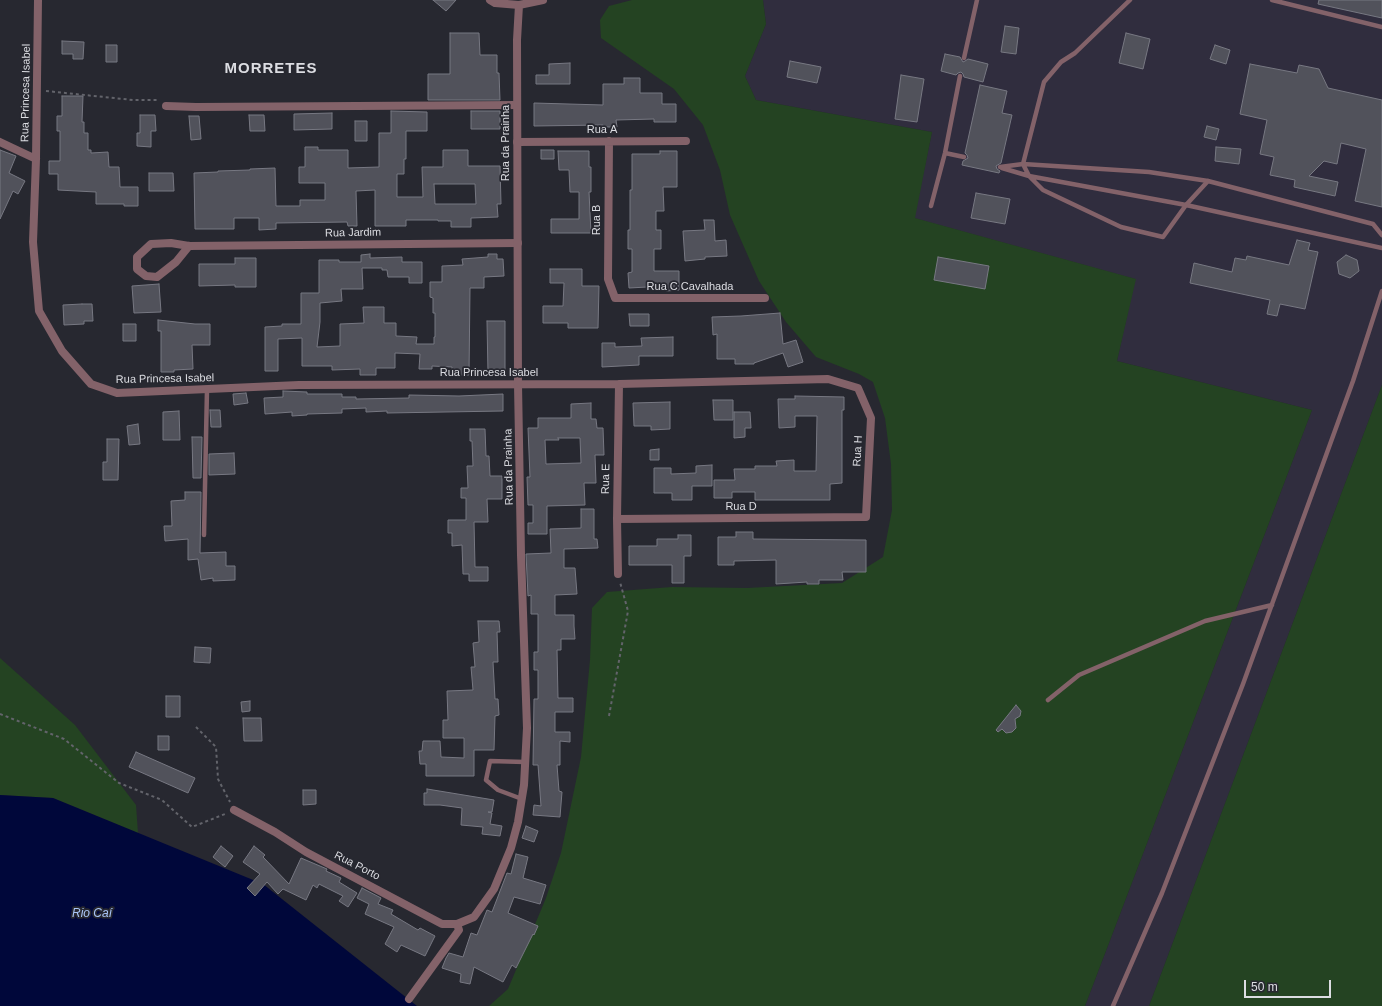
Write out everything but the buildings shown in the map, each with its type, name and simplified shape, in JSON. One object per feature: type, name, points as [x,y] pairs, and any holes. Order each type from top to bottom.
[{"type":"street","name":"Rua Princesa Isabel","points":[[38,0],[36,159],[33,242],[39,311],[62,351],[91,384],[117,394],[300,385],[619,384]]},
{"type":"street","points":[[490,0],[495,3],[519,5],[543,0]]},
{"type":"street","name":"Rua da Prainha","points":[[474,917],[494,889],[511,848],[518,822],[526,762],[527,728],[518,384],[517,40],[519,5]]},
{"type":"street","points":[[166,106],[196,108],[517,105]]},
{"type":"street","name":"Rua B","points":[[609,141],[608,279],[615,298]]},
{"type":"street","name":"Rua A","points":[[517,142],[686,141]]},
{"type":"street","points":[[0,142],[36,159]]},
{"type":"street","name":"Rua Jardim","points":[[189,246],[176,262],[157,277],[146,276],[137,269],[137,257],[151,244],[172,243],[189,246],[518,243]]},
{"type":"street","name":"Rua C Cavalhada","points":[[615,298],[765,298]]},
{"type":"street","name":"Rua H","points":[[619,384],[828,379],[858,388],[871,418],[866,518]]},
{"type":"street","name":"Rua E","points":[[618,574],[617,519],[619,384]]},
{"type":"street","name":"Rua D","points":[[617,519],[866,518]]},
{"type":"street","name":"Rua Porto","points":[[234,810],[275,832],[306,852],[442,924],[457,924],[474,917]]},
{"type":"street","points":[[409,1000],[458,930],[457,924]]},
{"type":"lane","points":[[964,58],[977,0]]},
{"type":"lane","points":[[1130,0],[1075,53],[1061,62],[1044,82],[1023,164],[1029,176],[1043,190],[1121,227],[1163,237],[1186,205],[1208,181]]},
{"type":"lane","points":[[1272,0],[1382,27]]},
{"type":"lane","points":[[931,206],[945,153],[960,76]]},
{"type":"lane","points":[[945,153],[964,157]]},
{"type":"lane","points":[[1382,235],[1373,224],[1208,181],[1149,172],[1023,164],[1000,167],[1029,176],[1186,205],[1382,248]]},
{"type":"lane","points":[[1113,1006],[1162,893],[1240,691],[1353,381],[1382,291]]},
{"type":"lane","points":[[204,535],[207,389]]},
{"type":"lane","points":[[1048,700],[1079,675],[1205,621],[1272,605]]},
{"type":"lane","points":[[522,799],[498,790],[486,780],[490,761],[526,762]]},
{"type":"path","points":[[37,91],[133,100],[165,100],[166,106]]},
{"type":"path","points":[[609,716],[628,611],[618,574]]},
{"type":"path","points":[[0,714],[64,738],[119,783],[162,800],[192,827],[234,810],[218,779],[216,747],[196,727]]},
{"type":"shaded area","points":[[763,0],[1382,0],[1382,385],[1149,1006],[1085,1006],[1312,410],[1117,361],[1135,279],[914,218],[932,132],[756,100],[745,76],[766,24]]},
{"type":"green space","points":[[632,0],[763,0],[766,24],[745,76],[756,100],[932,132],[915,218],[1136,279],[1117,361],[1312,410],[1085,1006],[489,1006],[508,989],[546,898],[561,853],[581,757],[590,660],[592,608],[607,592],[672,587],[747,588],[842,583],[883,557],[892,510],[891,464],[885,418],[873,382],[859,374],[816,357],[786,322],[759,281],[730,215],[720,170],[703,125],[674,89],[601,38],[600,20],[609,6]]},
{"type":"green space","points":[[1382,385],[1382,1006],[1149,1006]]},
{"type":"green space","points":[[0,658],[75,725],[136,805],[138,833],[53,798],[0,795]]},
{"type":"water","name":"Rio Caí","points":[[0,795],[53,798],[263,884],[417,1006],[0,1006]]},
{"type":"district","name":"MORRETES","points":[[271,69]]}]
